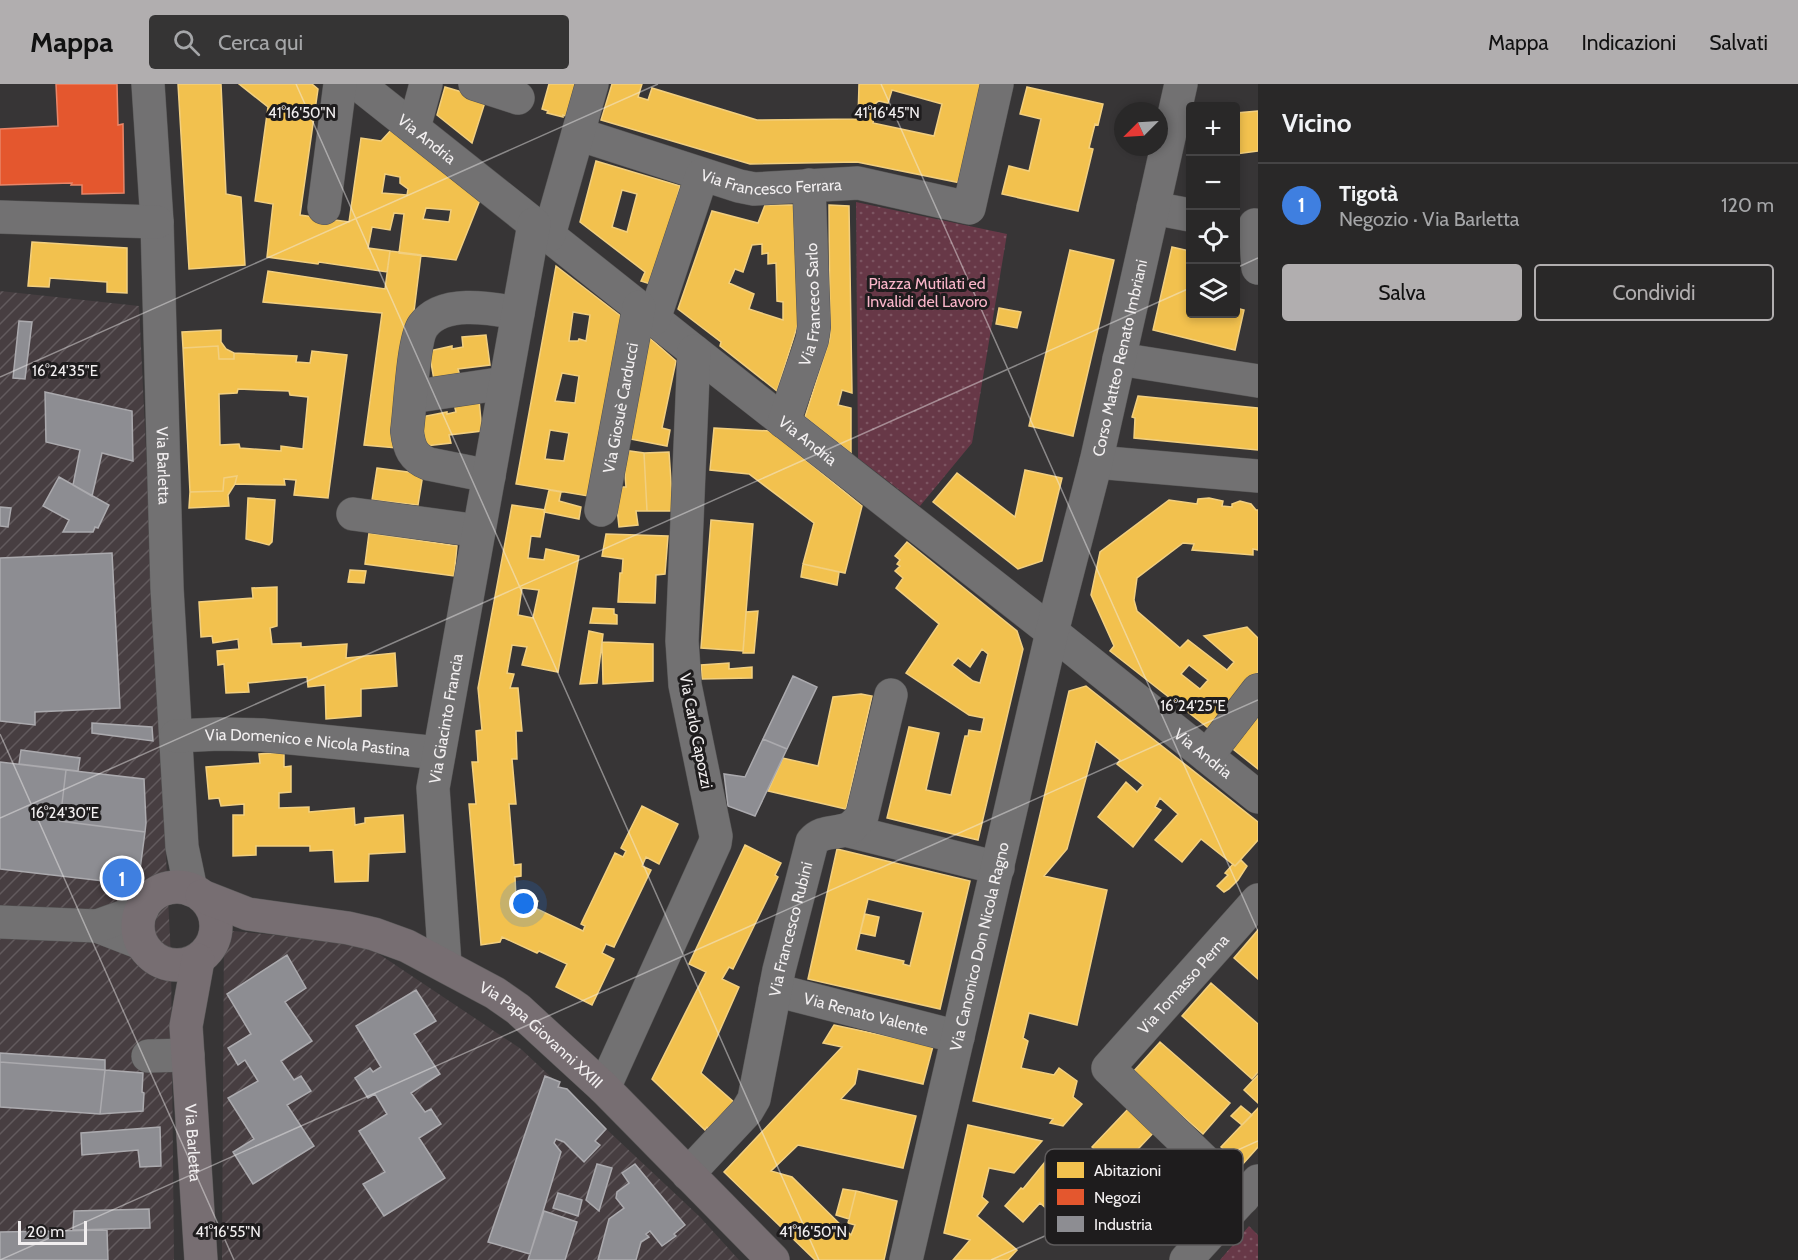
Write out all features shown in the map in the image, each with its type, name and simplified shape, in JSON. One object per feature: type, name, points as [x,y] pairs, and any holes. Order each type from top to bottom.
[{"type":"main road","name":"Via Papa Giovanni XXIII","points":[[186,892],[248,914],[348,928],[374,934],[407,946],[446,965],[495,993],[518,1009],[604,1088],[773,1260]]},
{"type":"main road","points":[[186,892],[156,893],[147,900],[141,910],[138,921],[141,942],[156,959],[182,962],[207,952],[216,929],[248,914]]},
{"type":"main road","name":"Via Barletta","points":[[186,892],[210,905],[215,917],[216,929]]},
{"type":"main road","name":"Via Barletta","points":[[182,962],[201,1260]]},
{"type":"street","name":"Via Barletta","points":[[148,84],[158,222],[167,576],[186,892]]},
{"type":"street","points":[[324,208],[340,84]]},
{"type":"street","name":"Via Andria","points":[[358,84],[1258,797]]},
{"type":"street","points":[[414,128],[426,84]]},
{"type":"street","points":[[475,84],[518,98]]},
{"type":"street","name":"Via Giacinto Francia","points":[[446,965],[433,788],[518,313],[542,229],[578,135],[592,84]]},
{"type":"street","name":"Via Francesco Ferrara","points":[[578,135],[702,175],[754,189],[858,183],[969,208],[997,84]]},
{"type":"street","name":"Corso Matteo Renato Imbriani","points":[[1052,632],[1096,462],[1178,85]]},
{"type":"street","name":"Via Giosuè Carducci","points":[[601,510],[647,313],[702,175]]},
{"type":"street","name":"Via Franceco Sarlo","points":[[784,422],[812,340],[814,327],[809,185]]},
{"type":"street","points":[[1153,208],[1186,214]]},
{"type":"street","points":[[0,217],[158,222]]},
{"type":"street","points":[[1250,225],[1258,268]]},
{"type":"street","points":[[489,476],[420,461],[409,445],[407,431],[419,333],[423,325],[433,316],[446,310],[490,308],[518,313]]},
{"type":"street","name":"Via Carlo Capozzi","points":[[604,1088],[715,843],[716,836],[685,685],[682,651],[694,351]]},
{"type":"street","points":[[1119,359],[1258,381]]},
{"type":"street","points":[[411,397],[505,383]]},
{"type":"street","points":[[1096,462],[1258,476]]},
{"type":"street","points":[[353,514],[479,531]]},
{"type":"street","name":"Via Canonico Don Nicola Ragno","points":[[906,1260],[1052,632]]},
{"type":"street","points":[[1207,756],[1258,690]]},
{"type":"street","points":[[844,830],[856,823],[862,816],[891,695]]},
{"type":"street","name":"Via Domenico e Nicola Pastina","points":[[176,736],[262,735],[439,753]]},
{"type":"street","points":[[844,830],[998,868]]},
{"type":"street","name":"Via Francesco Rubini","points":[[688,1173],[747,1111],[754,1099],[775,990],[812,842],[824,833],[844,830]]},
{"type":"street","name":"Via Tomasso Perna","points":[[1194,1149],[1108,1068],[1258,900]]},
{"type":"street","points":[[97,926],[141,910]]},
{"type":"street","points":[[0,922],[97,926],[141,942]]},
{"type":"street","name":"Via Renato Valente","points":[[775,990],[958,1037]]},
{"type":"street","points":[[148,1056],[187,1041]]},
{"type":"street","points":[[1186,1260],[1202,1245]]},
{"type":"shaded area","points":[[0,291],[139,306],[171,958],[174,1260],[0,1260]]},
{"type":"shaded area","points":[[224,930],[364,944],[521,1049],[700,1217],[739,1260],[222,1260]]},
{"type":"green space","name":"Piazza Mutilati ed Invalidi del Lavoro","points":[[856,202],[1007,234],[972,443],[920,506],[858,458]]},
{"type":"green space","points":[[1249,1226],[1258,1235],[1258,1260],[1220,1260],[1233,1245],[1243,1245],[1243,1233]]},
{"type":"building: Abitazioni","points":[[178,84],[221,84],[226,194],[241,197],[245,265],[189,269]]},
{"type":"building: Abitazioni","points":[[239,84],[312,84],[318,89],[300,215],[349,222],[361,138],[381,141],[392,129],[480,200],[456,260],[399,253],[404,214],[394,213],[390,230],[372,227],[368,248],[390,251],[387,272],[267,257],[273,204],[255,201],[268,107]],"holes":[[[385,174],[400,177],[400,183],[408,189],[407,195],[382,193]],[[426,208],[451,210],[449,222],[423,219]]]},
{"type":"building: Abitazioni","points":[[549,84],[577,84],[568,117],[547,113],[548,111],[542,109]]},
{"type":"building: Abitazioni","points":[[612,84],[642,84],[638,97],[648,100],[652,88],[757,120],[858,119],[859,84],[984,84],[961,183],[857,162],[750,164],[601,120]],"holes":[[[892,90],[942,104],[934,136],[873,123],[876,103],[879,101],[888,103]]]},
{"type":"building: Abitazioni","points":[[445,87],[486,99],[472,143],[437,115]]},
{"type":"building: Abitazioni","points":[[1027,87],[1103,104],[1089,148],[1093,149],[1078,211],[1002,194],[1009,166],[1029,171],[1041,119],[1020,114]]},
{"type":"building: Abitazioni","points":[[1258,111],[1258,151],[1240,153],[1240,113]]},
{"type":"building: Abitazioni","points":[[596,161],[680,186],[654,285],[641,281],[645,272],[580,222]],"holes":[[[622,190],[637,194],[627,232],[612,227]]]},
{"type":"building: Abitazioni","points":[[765,205],[795,205],[798,324],[777,391],[720,346],[721,342],[678,309],[712,211],[758,223]],"holes":[[[762,244],[762,254],[768,253],[768,264],[776,263],[777,301],[783,302],[783,320],[749,309],[754,294],[729,283],[735,269],[743,272],[752,245]]]},
{"type":"building: Abitazioni","points":[[829,205],[849,206],[852,393],[842,390],[838,405],[851,408],[851,453],[805,417],[830,338]]},
{"type":"building: Abitazioni","points":[[32,242],[127,248],[127,293],[107,292],[107,282],[50,278],[49,287],[28,286]]},
{"type":"building: Abitazioni","points":[[1172,247],[1186,250],[1186,318],[1240,318],[1240,309],[1244,310],[1235,350],[1153,330]]},
{"type":"building: Abitazioni","points":[[1070,250],[1114,260],[1073,436],[1029,426]]},
{"type":"building: Abitazioni","points":[[390,251],[421,255],[397,448],[364,445],[382,313],[263,302],[268,271],[385,289]]},
{"type":"building: Abitazioni","points":[[556,266],[626,320],[594,497],[516,484]],"holes":[[[573,312],[590,315],[586,341],[579,339],[569,341]],[[562,373],[579,376],[575,403],[555,401]],[[550,430],[569,433],[564,461],[545,459]]]},
{"type":"building: Abitazioni","points":[[999,308],[1021,312],[1017,328],[996,324]]},
{"type":"building: Abitazioni","points":[[221,330],[221,342],[226,349],[234,353],[234,359],[219,359],[218,346],[183,348],[182,332]]},
{"type":"building: Abitazioni","points":[[644,333],[676,361],[662,428],[670,430],[667,446],[625,438]]},
{"type":"building: Abitazioni","points":[[486,335],[490,365],[458,369],[460,376],[434,380],[429,351],[452,346],[452,349],[463,347],[462,337]]},
{"type":"building: Abitazioni","points":[[218,346],[219,359],[234,359],[234,353],[297,356],[296,362],[310,363],[312,351],[347,355],[328,498],[294,495],[296,480],[284,479],[285,485],[235,484],[237,476],[224,478],[223,491],[190,492],[183,348]],"holes":[[[238,389],[289,391],[290,395],[308,397],[303,449],[281,446],[281,451],[240,448],[239,444],[220,445],[219,394],[237,393]]]},
{"type":"building: Abitazioni","points":[[1138,396],[1258,408],[1258,450],[1134,438],[1135,418],[1132,417]]},
{"type":"building: Abitazioni","points":[[479,400],[482,431],[449,435],[451,443],[426,446],[421,417],[456,412],[454,404]]},
{"type":"building: Abitazioni","points":[[714,428],[770,431],[862,506],[845,573],[803,564],[814,523],[749,474],[710,470]]},
{"type":"building: Abitazioni","points":[[623,450],[644,453],[647,511],[636,511],[638,525],[619,527],[616,498],[619,487],[626,487]]},
{"type":"building: Abitazioni","points":[[669,452],[673,511],[647,511],[644,453]]},
{"type":"building: Abitazioni","points":[[377,468],[423,474],[418,505],[372,500]]},
{"type":"building: Abitazioni","points":[[1025,470],[1062,478],[1042,561],[1018,569],[933,502],[957,473],[1015,517]]},
{"type":"building: Abitazioni","points":[[237,476],[228,495],[229,506],[189,508],[190,492],[223,491],[224,478]]},
{"type":"building: Abitazioni","points":[[549,490],[561,492],[559,501],[581,507],[579,519],[544,512]]},
{"type":"building: Abitazioni","points":[[248,498],[275,500],[272,542],[269,545],[246,539]]},
{"type":"building: Abitazioni","points":[[1209,498],[1223,501],[1222,506],[1232,507],[1232,504],[1240,501],[1251,504],[1258,510],[1258,550],[1253,549],[1253,555],[1192,550],[1194,544],[1183,543],[1137,578],[1134,600],[1137,611],[1180,648],[1188,640],[1227,670],[1234,662],[1204,636],[1247,627],[1258,638],[1258,672],[1212,731],[1110,651],[1114,646],[1091,595],[1100,552],[1169,500],[1197,504],[1198,499]],"holes":[[[1189,665],[1208,680],[1200,689],[1181,674]]]},
{"type":"building: Abitazioni","points":[[512,505],[545,510],[540,537],[531,536],[528,558],[544,560],[546,549],[579,556],[558,672],[522,665],[527,647],[512,645],[507,673],[514,674],[510,688],[518,688],[522,731],[516,731],[517,759],[512,759],[516,804],[509,804],[514,865],[521,864],[521,876],[515,877],[516,898],[524,902],[528,896],[538,901],[535,908],[583,931],[585,926],[581,924],[615,853],[623,857],[626,851],[621,848],[642,806],[678,824],[659,864],[646,857],[642,866],[651,870],[614,947],[606,944],[602,953],[614,959],[592,1005],[556,987],[567,964],[502,937],[500,942],[481,945],[469,804],[476,804],[472,762],[478,762],[476,731],[482,730],[478,688]],"holes":[[[522,588],[539,590],[533,618],[518,615]]]},
{"type":"building: Abitazioni","points":[[711,520],[753,524],[743,651],[701,648]]},
{"type":"building: Abitazioni","points":[[369,533],[457,546],[454,576],[365,564]]},
{"type":"building: Abitazioni","points":[[606,534],[668,536],[665,574],[656,575],[655,603],[618,602],[623,559],[602,556]]},
{"type":"building: Abitazioni","points":[[907,542],[1017,631],[1023,649],[978,840],[887,818],[909,727],[939,733],[926,790],[951,795],[965,736],[968,736],[969,730],[981,732],[984,718],[969,715],[906,673],[939,624],[896,588],[903,578],[895,571],[900,566],[897,564],[900,560],[895,556]],"holes":[[[982,649],[988,654],[980,683],[973,681],[952,665],[958,658],[970,667]]]},
{"type":"building: Abitazioni","points":[[803,564],[839,572],[837,585],[801,577]]},
{"type":"building: Abitazioni","points":[[350,570],[366,571],[364,583],[348,582]]},
{"type":"building: Abitazioni","points":[[277,587],[277,626],[270,628],[272,644],[301,643],[301,647],[347,644],[346,658],[395,653],[397,686],[361,689],[361,716],[326,719],[325,685],[308,687],[307,677],[248,683],[249,692],[226,693],[224,664],[218,665],[217,651],[239,649],[238,639],[213,643],[212,636],[201,637],[199,602],[253,598],[252,588]]},
{"type":"building: Abitazioni","points":[[593,608],[614,609],[617,624],[590,623]]},
{"type":"building: Abitazioni","points":[[758,611],[754,653],[743,653],[746,612]]},
{"type":"building: Abitazioni","points":[[589,631],[603,634],[597,683],[580,684]]},
{"type":"building: Abitazioni","points":[[602,642],[653,644],[653,681],[603,684]]},
{"type":"building: Abitazioni","points":[[729,663],[729,669],[752,667],[752,678],[702,679],[701,665]]},
{"type":"building: Abitazioni","points":[[1086,686],[1258,822],[1258,840],[1235,866],[1201,839],[1182,862],[1155,840],[1178,814],[1160,798],[1155,807],[1161,810],[1133,847],[1098,817],[1126,782],[1137,792],[1143,785],[1117,764],[1120,760],[1096,741],[1067,849],[1044,876],[1107,890],[1077,1025],[1029,1013],[1023,1038],[1028,1041],[1021,1068],[1054,1075],[1059,1068],[1077,1081],[1073,1097],[1082,1104],[1063,1126],[1050,1123],[1053,1119],[973,1101],[1069,691]]},
{"type":"building: Abitazioni","points":[[861,694],[872,696],[846,809],[768,791],[783,758],[818,766],[833,697]]},
{"type":"building: Abitazioni","points":[[1258,709],[1258,769],[1229,746]]},
{"type":"building: Abitazioni","points":[[284,752],[284,767],[291,766],[291,792],[279,793],[279,808],[309,807],[309,812],[354,808],[355,825],[365,823],[365,818],[403,815],[405,852],[369,854],[368,881],[335,882],[333,850],[310,851],[310,846],[256,846],[256,855],[233,856],[233,815],[244,815],[244,804],[221,806],[219,798],[209,799],[206,767],[260,763],[259,754]]},
{"type":"building: Abitazioni","points":[[745,845],[781,863],[775,875],[778,877],[733,969],[729,967],[722,979],[739,987],[701,1073],[735,1103],[709,1130],[707,1127],[705,1130],[652,1079],[706,972],[689,964]]},
{"type":"building: Abitazioni","points":[[837,849],[970,881],[940,1009],[808,979]],"holes":[[[868,899],[923,912],[910,966],[903,964],[904,961],[856,950]]]},
{"type":"building: Abitazioni","points":[[1241,860],[1247,866],[1238,880],[1224,892],[1217,886],[1228,875],[1225,873],[1233,864],[1235,866]]},
{"type":"building: Abitazioni","points":[[865,914],[879,917],[875,936],[860,933]]},
{"type":"building: Abitazioni","points":[[1258,930],[1258,979],[1234,958]]},
{"type":"building: Abitazioni","points":[[1211,983],[1258,1024],[1258,1072],[1252,1079],[1182,1016]]},
{"type":"building: Abitazioni","points":[[834,1025],[933,1046],[923,1084],[858,1069],[855,1084],[841,1099],[916,1116],[903,1168],[798,1145],[771,1171],[792,1177],[851,1235],[855,1225],[848,1223],[856,1191],[897,1201],[884,1260],[815,1260],[724,1172],[842,1047],[823,1043]]},
{"type":"building: Abitazioni","points":[[1160,1042],[1230,1103],[1203,1134],[1133,1072]]},
{"type":"building: Abitazioni","points":[[1258,1075],[1258,1103],[1244,1090]]},
{"type":"building: Abitazioni","points":[[1241,1106],[1252,1115],[1242,1125],[1231,1116]]},
{"type":"building: Abitazioni","points":[[1129,1108],[1155,1131],[1138,1149],[1094,1149],[1092,1147]]},
{"type":"building: Abitazioni","points":[[1258,1108],[1258,1147],[1243,1164],[1243,1149],[1221,1147]]},
{"type":"building: Abitazioni","points":[[968,1125],[1042,1141],[1014,1173],[989,1168],[982,1197],[988,1202],[977,1216],[1017,1250],[1008,1260],[953,1260],[970,1240],[944,1233]]},
{"type":"building: Abitazioni","points":[[1045,1162],[1045,1207],[1040,1203],[1023,1222],[1005,1206],[1021,1188],[1023,1189]]},
{"type":"building: Abitazioni","points":[[843,1189],[856,1191],[849,1219],[836,1215]]},
{"type":"building: Negozi","points":[[56,84],[117,84],[118,125],[123,124],[124,193],[82,194],[82,185],[71,185],[72,183],[0,185],[0,129],[58,126]]},
{"type":"building: Industria","points":[[19,321],[32,322],[25,379],[13,378]]},
{"type":"building: Industria","points":[[45,392],[132,411],[133,461],[102,453],[92,496],[73,485],[80,450],[46,442]]},
{"type":"building: Industria","points":[[59,477],[109,505],[98,528],[95,527],[93,532],[63,532],[69,520],[43,506]]},
{"type":"building: Industria","points":[[0,507],[11,508],[8,527],[0,526]]},
{"type":"building: Industria","points":[[112,553],[120,708],[35,712],[35,725],[0,721],[0,558]]},
{"type":"building: Industria","points":[[793,676],[817,687],[787,749],[763,739]]},
{"type":"building: Industria","points":[[92,723],[152,727],[153,741],[92,733]]},
{"type":"building: Industria","points":[[763,739],[787,749],[755,816],[728,806],[724,774],[745,777]]},
{"type":"building: Industria","points":[[21,750],[80,758],[78,771],[19,764]]},
{"type":"building: Industria","points":[[0,762],[66,770],[60,821],[145,832],[138,885],[0,869]]},
{"type":"building: Industria","points":[[66,770],[144,779],[145,832],[60,821]]},
{"type":"building: Industria","points":[[287,955],[306,988],[285,1002],[312,1041],[281,1061],[294,1080],[301,1076],[311,1091],[287,1105],[314,1146],[253,1184],[233,1152],[254,1139],[228,1098],[258,1081],[245,1060],[238,1065],[228,1048],[251,1034],[227,994]]},
{"type":"building: Industria","points":[[416,990],[436,1021],[414,1034],[440,1074],[411,1093],[425,1112],[431,1109],[441,1124],[419,1138],[445,1178],[384,1216],[363,1184],[385,1172],[359,1131],[387,1114],[375,1094],[368,1098],[355,1078],[370,1068],[373,1072],[381,1067],[356,1026]]},
{"type":"building: Industria","points":[[0,1053],[105,1060],[105,1070],[0,1062]]},
{"type":"building: Industria","points":[[0,1062],[105,1070],[100,1114],[0,1107]]},
{"type":"building: Industria","points":[[105,1070],[143,1073],[143,1111],[100,1114]]},
{"type":"building: Industria","points":[[545,1076],[560,1082],[558,1087],[567,1089],[606,1129],[595,1141],[600,1145],[584,1162],[564,1142],[556,1139],[554,1143],[561,1152],[530,1254],[488,1242]]},
{"type":"building: Industria","points":[[160,1127],[161,1166],[140,1167],[138,1150],[82,1155],[81,1133]]},
{"type":"building: Industria","points":[[597,1164],[612,1168],[599,1211],[586,1200]]},
{"type":"building: Industria","points":[[635,1164],[685,1225],[674,1234],[676,1236],[662,1246],[650,1231],[646,1234],[649,1237],[641,1242],[636,1260],[598,1260],[609,1219],[624,1208],[616,1198],[617,1192],[629,1183],[622,1173]]},
{"type":"building: Industria","points":[[558,1193],[582,1200],[578,1216],[553,1208]]},
{"type":"building: Industria","points":[[149,1209],[150,1228],[73,1230],[74,1211]]},
{"type":"building: Industria","points":[[544,1211],[577,1222],[565,1260],[528,1260]]},
{"type":"building: Industria","points":[[107,1230],[108,1260],[0,1260],[0,1232]]},
{"type":"place","name":"Tigotà","points":[[122,878]]}]
